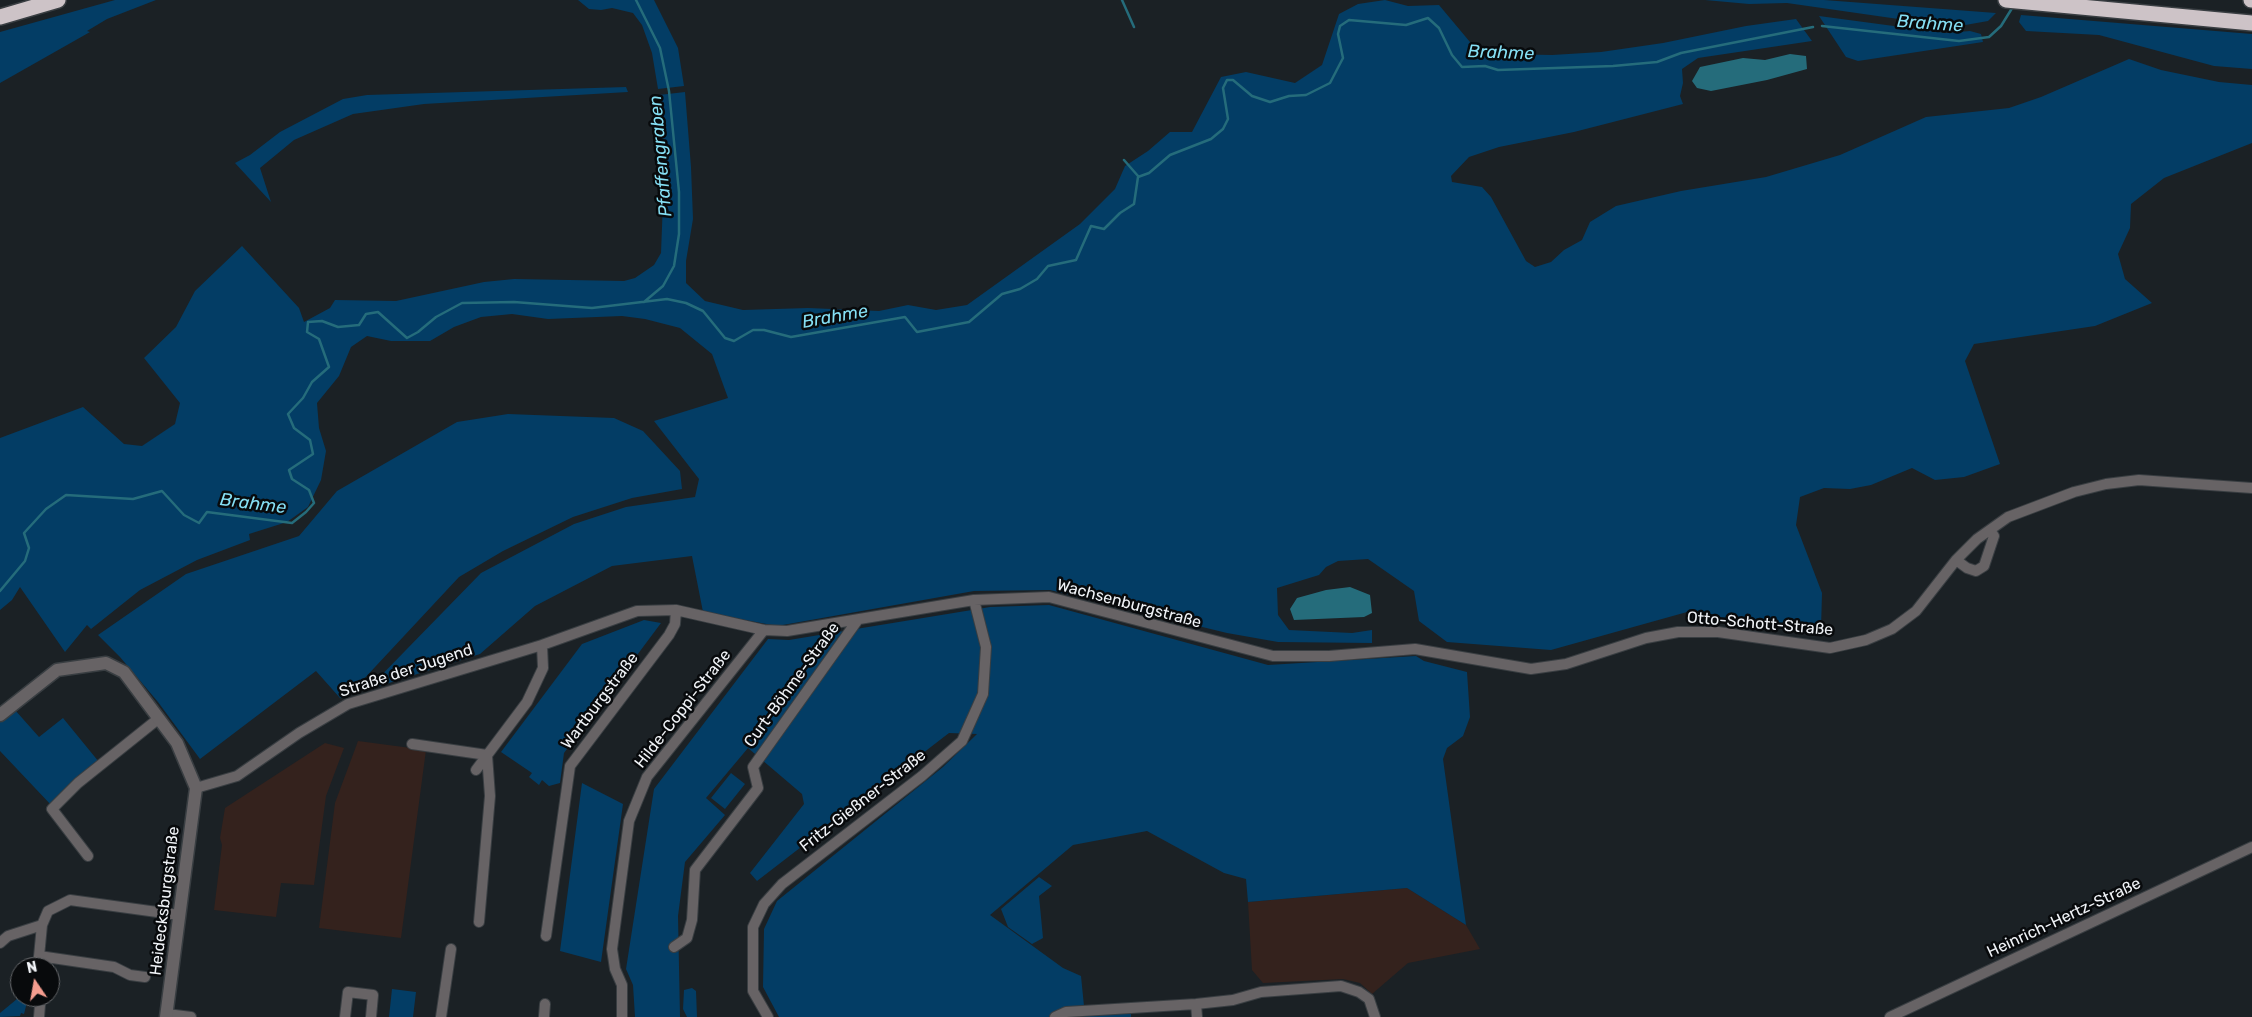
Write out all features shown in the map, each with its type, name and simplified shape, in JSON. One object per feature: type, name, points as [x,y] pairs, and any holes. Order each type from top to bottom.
[{"type":"highway","points":[[0,17],[58,0]]},
{"type":"highway","points":[[2006,0],[2252,23]]},
{"type":"street","name":"Otto-Schott-Straße","points":[[1415,649],[1531,669],[1566,664],[1646,638],[1678,632],[1718,632],[1830,648],[1866,640],[1892,629],[1916,611],[1956,560],[2008,517],[2074,492],[2106,484],[2139,480],[2252,488]]},
{"type":"street","points":[[1956,560],[1967,568],[1976,571],[1984,566],[1994,536],[1990,530]]},
{"type":"street","name":"Wachsenburgstraße","points":[[718,619],[764,630],[787,631],[857,621],[974,600],[1049,597],[1273,656],[1329,656],[1415,649]]},
{"type":"street","name":"Fritz-Gießner-Straße","points":[[768,1017],[752,991],[754,927],[764,904],[782,884],[922,776],[962,741],[983,694],[986,646],[974,600]]},
{"type":"street","name":"Straße der Jugend","points":[[196,788],[237,776],[299,733],[348,704],[542,644],[637,611],[676,610],[718,619]]},
{"type":"street","name":"Wartburgstraße","points":[[546,936],[570,766],[669,635],[675,624],[676,610]]},
{"type":"street","name":"Curt-Böhme-Straße","points":[[674,947],[687,938],[692,920],[695,870],[758,788],[752,767],[857,621]]},
{"type":"street","name":"Hilde-Coppi-Straße","points":[[622,1017],[622,985],[615,969],[612,949],[629,821],[647,777],[764,630]]},
{"type":"street","points":[[476,770],[531,693],[543,668],[542,644]]},
{"type":"street","points":[[0,715],[57,670],[106,663],[124,672],[177,743],[196,788]]},
{"type":"street","points":[[88,856],[52,809],[78,783],[158,719]]},
{"type":"street","points":[[412,744],[487,755]]},
{"type":"street","points":[[479,922],[490,796],[487,755]]},
{"type":"street","name":"Heidecksburgstraße","points":[[167,1015],[196,788]]},
{"type":"street","name":"Heinrich-Hertz-Straße","points":[[1890,1017],[2252,847]]},
{"type":"street","points":[[145,977],[130,975],[114,967],[39,956],[42,925],[48,911],[70,900],[180,915]]},
{"type":"street","points":[[0,943],[8,936],[42,925]]},
{"type":"street","points":[[441,1017],[451,949]]},
{"type":"street","points":[[1055,1017],[1066,1012],[1092,1009],[1196,1004],[1233,1000],[1261,992],[1341,986],[1359,992],[1369,999],[1375,1017]]},
{"type":"street","points":[[345,1017],[348,992],[373,995],[371,1017]]},
{"type":"street","points":[[544,1017],[545,1004]]},
{"type":"street","points":[[1196,1004],[1197,1017]]},
{"type":"street","points":[[167,1015],[191,1017]]},
{"type":"shaded area","points":[[115,0],[156,0],[107,19],[87,31],[90,32],[0,83],[0,32]]},
{"type":"shaded area","points":[[578,0],[654,0],[678,48],[684,86],[658,89],[652,53],[642,25],[633,13],[612,8],[601,10],[589,9]]},
{"type":"shaded area","points":[[1385,0],[1408,6],[1439,5],[1475,48],[1500,54],[1552,55],[1601,52],[1796,19],[1812,41],[1698,58],[1682,69],[1683,83],[1680,96],[1683,104],[1574,132],[1499,147],[1469,157],[1451,176],[1452,182],[1482,187],[1491,197],[1526,261],[1535,267],[1551,262],[1564,250],[1582,240],[1590,222],[1616,206],[1681,191],[1766,177],[1840,155],[1926,117],[2009,108],[2041,97],[2129,59],[2161,70],[2219,82],[2252,85],[2252,143],[2164,178],[2131,204],[2130,228],[2118,254],[2125,279],[2152,303],[2095,326],[1974,344],[1965,361],[2000,464],[1964,477],[1935,480],[1912,468],[1871,485],[1850,489],[1824,488],[1800,497],[1796,525],[1822,593],[1821,629],[1768,625],[1687,612],[1551,650],[1447,642],[1419,621],[1414,591],[1368,559],[1338,561],[1326,567],[1319,575],[1277,588],[1278,615],[1289,630],[1352,633],[1372,630],[1372,643],[1278,642],[1227,633],[1050,590],[974,591],[777,626],[703,612],[692,556],[612,566],[535,606],[480,654],[367,690],[481,573],[574,524],[626,507],[695,497],[699,479],[654,421],[728,398],[712,354],[680,328],[645,319],[622,316],[548,319],[512,314],[481,317],[454,327],[430,341],[391,341],[367,336],[351,347],[339,376],[317,403],[319,428],[326,451],[321,480],[308,507],[287,522],[249,534],[250,540],[197,560],[140,590],[91,629],[87,625],[65,652],[20,587],[12,600],[0,610],[0,438],[83,407],[124,444],[142,446],[175,424],[180,403],[144,358],[176,327],[195,291],[242,246],[299,308],[304,322],[330,308],[335,300],[396,301],[484,282],[514,279],[624,281],[635,278],[654,265],[661,253],[664,175],[659,95],[685,92],[693,219],[686,261],[686,283],[705,301],[743,310],[808,308],[879,311],[908,305],[936,310],[967,305],[1080,224],[1115,189],[1125,166],[1148,151],[1170,132],[1192,132],[1221,77],[1246,72],[1295,83],[1322,65],[1339,14],[1358,4]]},
{"type":"shaded area","points":[[1705,0],[1824,0],[1996,13],[1988,21],[1954,27],[1787,3],[1749,4]]},
{"type":"shaded area","points":[[2021,15],[2252,34],[2252,69],[2214,66],[2099,35],[2026,31],[2019,22]]},
{"type":"shaded area","points":[[1819,16],[1946,33],[1970,31],[1981,34],[1983,42],[1858,61],[1846,57]]},
{"type":"shaded area","points":[[1790,54],[1806,56],[1807,69],[1767,80],[1711,91],[1697,88],[1692,81],[1700,67],[1743,58],[1765,60]]},
{"type":"shaded area","points":[[626,87],[628,92],[424,104],[353,114],[294,140],[260,168],[271,202],[235,163],[250,155],[280,132],[343,99],[367,95]]},
{"type":"shaded area","points":[[508,414],[614,418],[643,431],[680,471],[682,489],[632,498],[573,517],[503,551],[459,577],[348,696],[340,698],[316,671],[200,759],[158,702],[120,657],[98,635],[186,574],[299,536],[337,491],[457,422]]},
{"type":"shaded area","points":[[1350,587],[1370,595],[1372,613],[1364,617],[1294,620],[1290,609],[1297,598],[1326,590]]},
{"type":"shaded area","points":[[1049,605],[1268,665],[1416,656],[1424,661],[1467,672],[1470,717],[1463,736],[1447,748],[1443,759],[1466,925],[1407,888],[1248,902],[1246,879],[1224,873],[1147,831],[1073,845],[990,915],[1063,968],[1081,976],[1085,1016],[1131,1012],[1131,1017],[779,1017],[763,987],[764,929],[777,901],[943,767],[977,734],[949,733],[757,881],[750,873],[804,804],[802,794],[748,748],[706,798],[725,815],[685,862],[678,916],[680,1017],[635,1017],[633,985],[626,969],[654,789],[768,639],[789,640],[990,607]]},
{"type":"shaded area","points":[[644,620],[661,623],[564,753],[560,783],[549,786],[542,780],[539,785],[529,777],[532,773],[501,752],[582,644]]},
{"type":"shaded area","points":[[15,710],[39,737],[63,718],[99,762],[52,806],[0,751],[0,720]]},
{"type":"shaded area","points":[[358,741],[426,750],[401,938],[319,928],[335,803]]},
{"type":"shaded area","points":[[325,743],[344,748],[326,796],[314,885],[281,883],[276,917],[214,910],[222,845],[220,838],[225,808]]},
{"type":"shaded area","points":[[731,773],[745,784],[725,809],[711,798]]},
{"type":"shaded area","points":[[582,783],[623,804],[601,962],[560,951]]},
{"type":"shaded area","points":[[1039,877],[1052,886],[1039,896],[1043,938],[1032,944],[1008,927],[1001,909]]},
{"type":"shaded area","points":[[1407,888],[1466,925],[1480,949],[1408,963],[1372,994],[1360,983],[1343,979],[1263,983],[1252,970],[1248,902]]},
{"type":"shaded area","points":[[692,988],[696,991],[697,1017],[687,1017],[683,1009],[684,990]]},
{"type":"shaded area","points":[[392,989],[416,992],[413,1017],[389,1017]]},
{"type":"shaded area","points":[[10,1005],[10,1007],[26,1007],[24,1014],[21,1013],[20,1016],[0,1017],[0,1013]]},
{"type":"waterway","name":"Pfaffengraben","points":[[636,0],[660,48],[669,91],[679,192],[679,234],[674,266],[663,286],[644,302]]},
{"type":"waterway","points":[[1122,0],[1134,27]]},
{"type":"waterway","name":"Brahme","points":[[1822,26],[1959,41],[1989,37],[2001,26],[2014,5]]},
{"type":"waterway","name":"Brahme","points":[[0,591],[25,561],[29,548],[24,533],[46,509],[66,495],[133,499],[162,491],[184,515],[199,523],[207,512],[292,523],[306,512],[314,503],[309,490],[292,479],[289,470],[313,454],[310,440],[294,428],[288,414],[303,398],[312,382],[329,367],[319,339],[307,332],[308,322],[322,321],[338,327],[359,325],[366,314],[378,312],[407,338],[418,332],[436,317],[462,303],[514,302],[592,308],[667,299],[686,303],[703,311],[725,338],[734,341],[753,330],[764,330],[791,337],[905,317],[917,332],[969,322],[1002,294],[1020,289],[1037,279],[1048,266],[1076,260],[1091,226],[1104,229],[1120,213],[1134,204],[1138,177],[1149,173],[1170,155],[1211,139],[1223,129],[1228,119],[1223,88],[1227,80],[1233,80],[1252,96],[1270,102],[1289,96],[1306,95],[1330,83],[1343,58],[1338,34],[1340,26],[1349,20],[1406,25],[1428,18],[1439,28],[1452,55],[1462,67],[1485,66],[1498,70],[1613,66],[1657,62],[1681,53],[1813,27]]},
{"type":"waterway","points":[[1124,160],[1138,176]]}]
